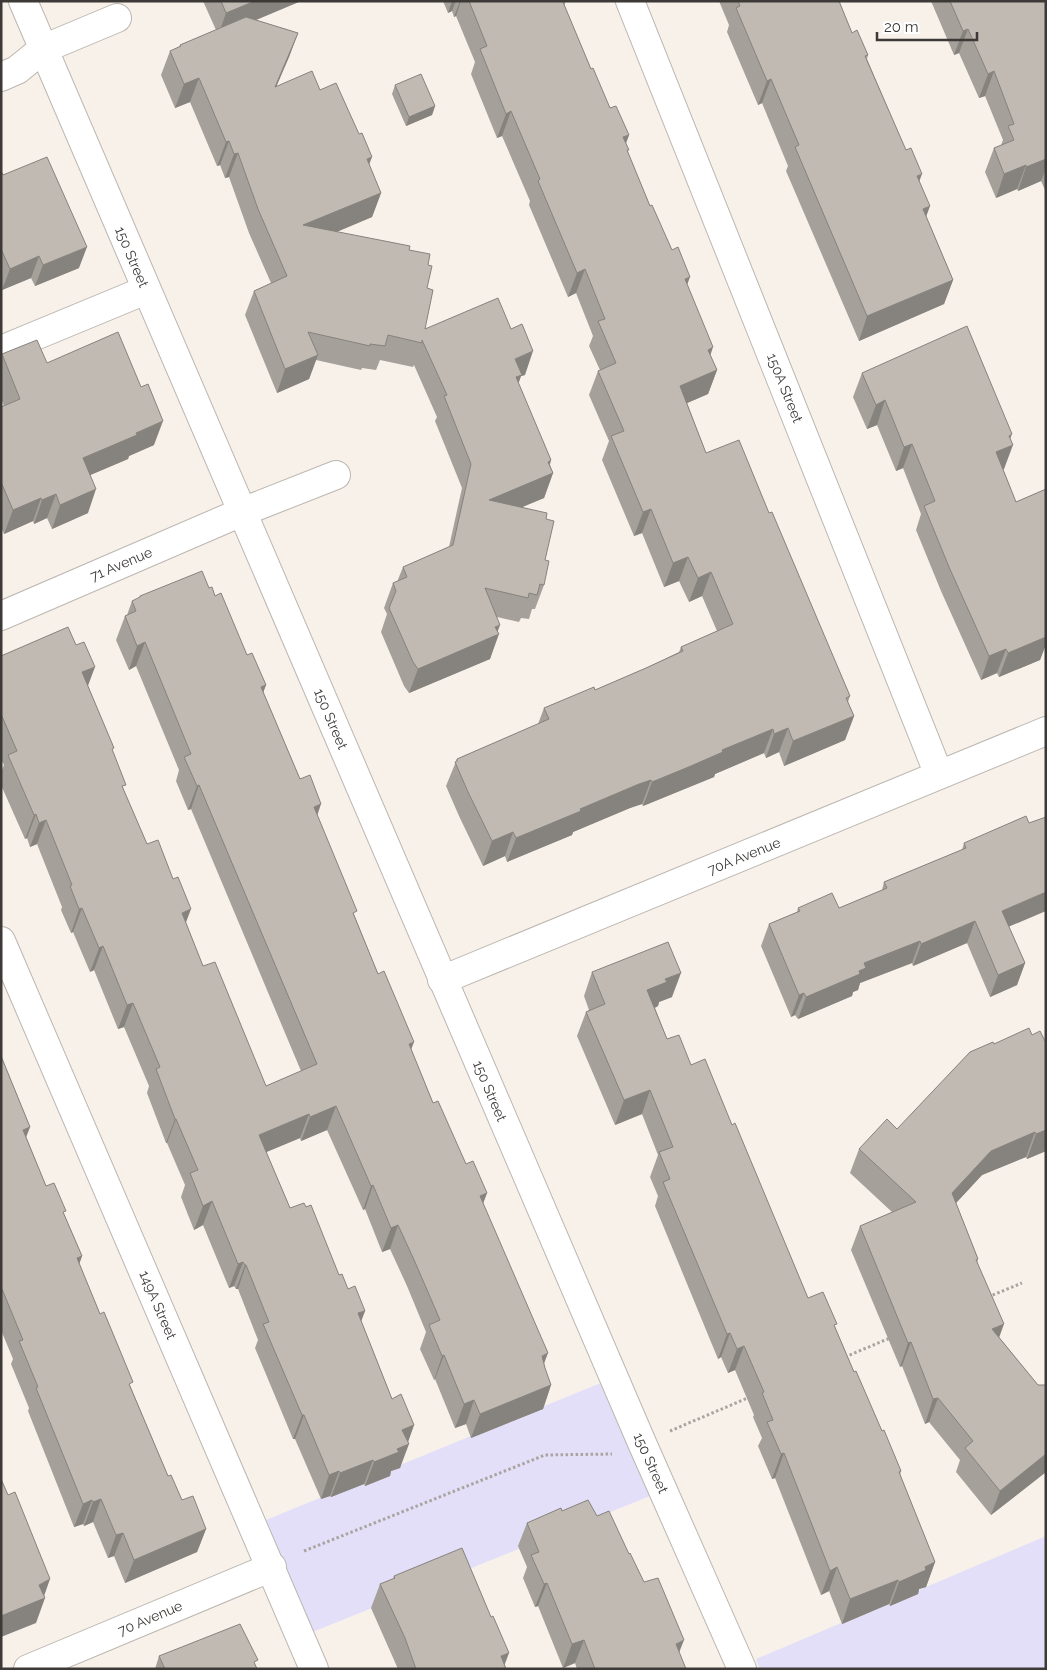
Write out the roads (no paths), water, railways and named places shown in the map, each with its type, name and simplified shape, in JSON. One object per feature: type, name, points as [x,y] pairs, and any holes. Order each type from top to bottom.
[{"type":"street","name":"150 Street","points":[[23,1],[442,980],[742,1669]]},
{"type":"street","name":"150A Street","points":[[630,1],[939,775]]},
{"type":"street","points":[[1,77],[17,70],[43,49],[118,18]]},
{"type":"street","points":[[1,350],[146,290]]},
{"type":"street","points":[[242,512],[336,475]]},
{"type":"street","name":"71 Avenue","points":[[1,616],[242,512]]},
{"type":"street","name":"70A Avenue","points":[[442,980],[1046,730]]},
{"type":"street","name":"149A Street","points":[[1,941],[272,1567],[314,1669]]},
{"type":"street","name":"70 Avenue","points":[[28,1669],[272,1567]]}]
